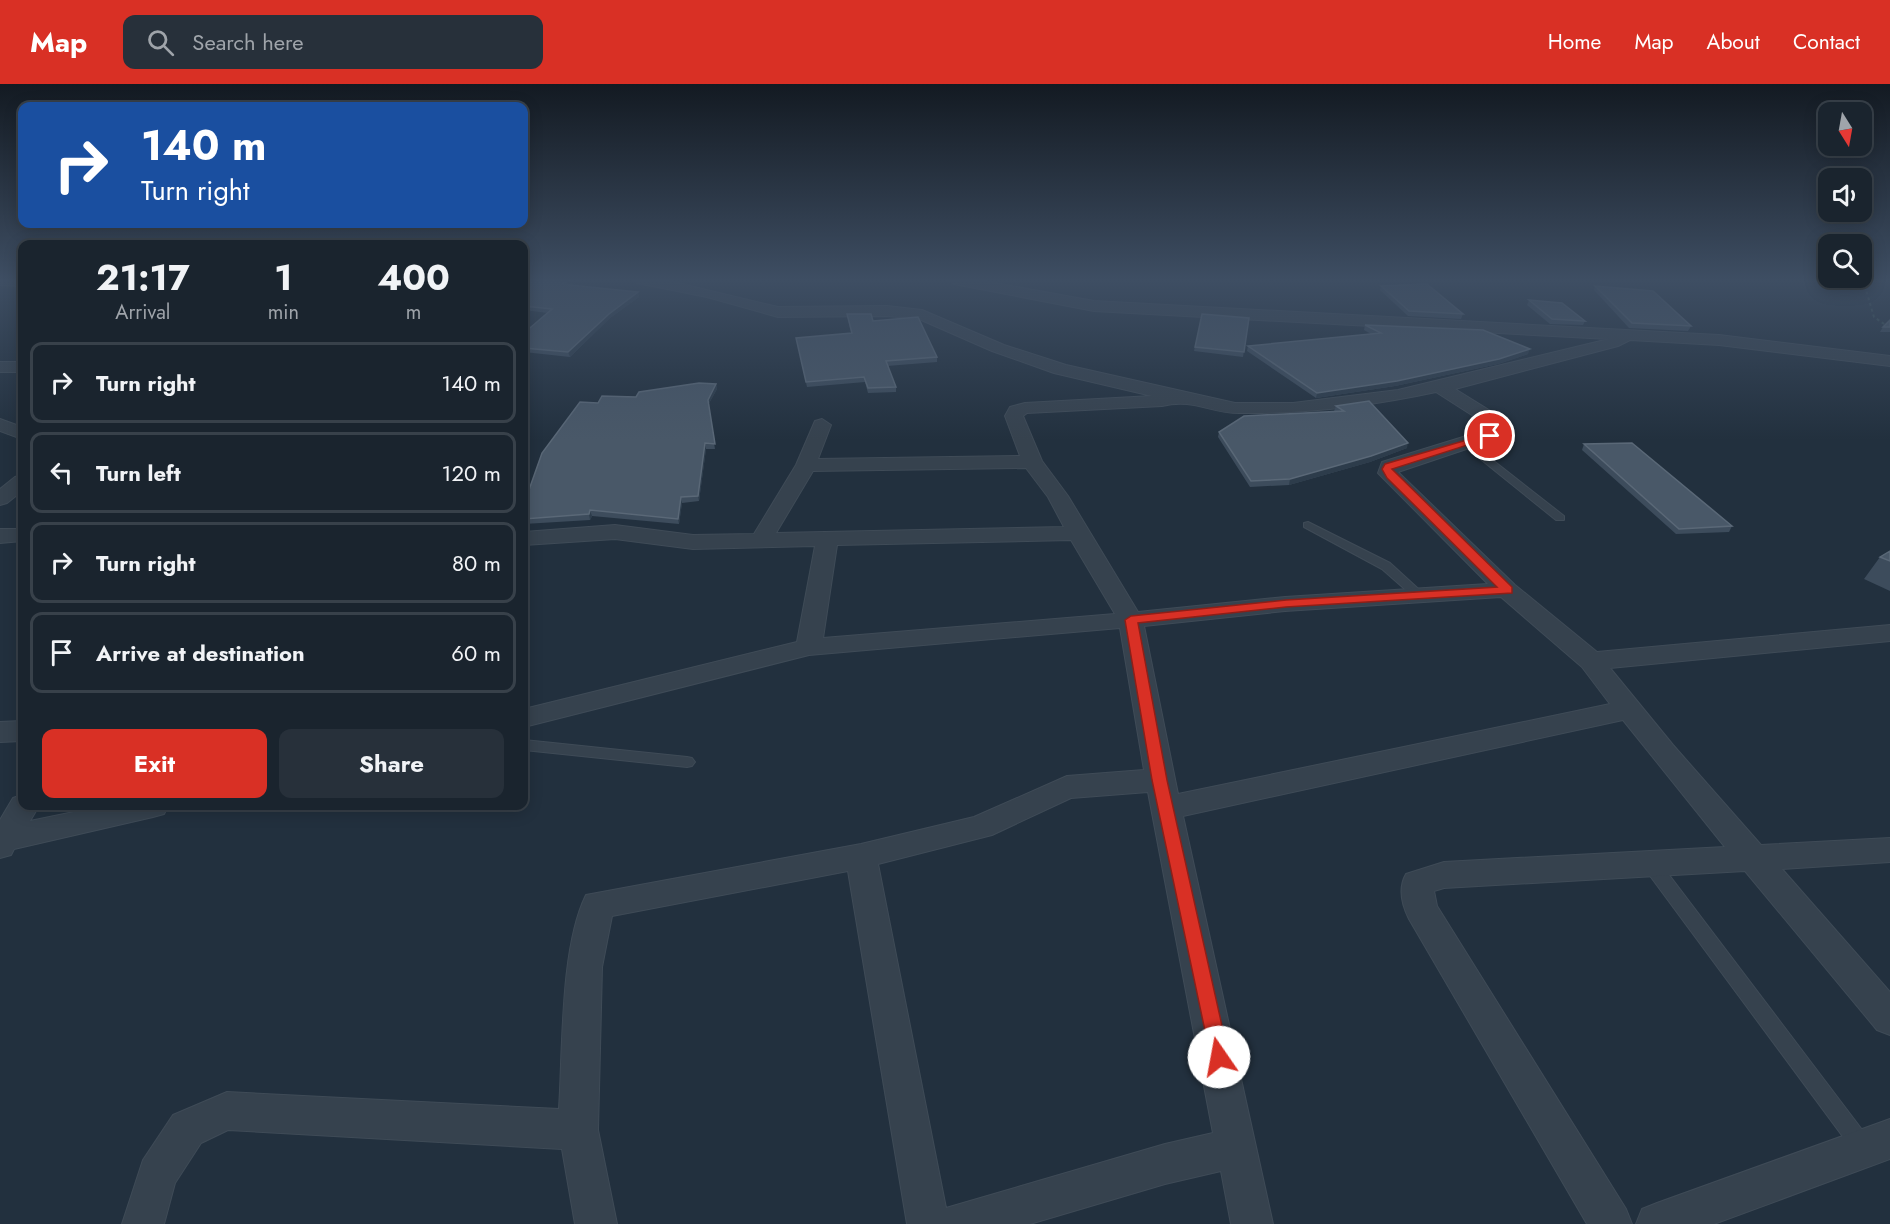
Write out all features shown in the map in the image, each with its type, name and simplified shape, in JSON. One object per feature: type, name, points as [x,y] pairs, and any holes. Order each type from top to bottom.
[{"type":"street","points":[[964,333],[998,348],[1060,369],[1178,397],[1235,408],[1262,409],[1367,399],[1440,387],[1612,343],[1622,340],[1626,335]]},
{"type":"street","points":[[1593,333],[1757,343],[1890,361]]},
{"type":"street","points":[[0,367],[18,367]]},
{"type":"street","points":[[1440,387],[1499,427],[1495,435],[1389,466],[1388,473],[1507,590],[1591,661],[1754,859],[1890,1018]]},
{"type":"street","points":[[1178,397],[1162,401],[1020,409],[1014,416],[1032,462],[1058,496],[1077,533],[1131,620],[1163,794],[1238,1147],[1252,1224]]},
{"type":"street","points":[[0,425],[18,432]]},
{"type":"street","points":[[761,541],[806,465],[822,425]]},
{"type":"street","points":[[806,465],[1032,462]]},
{"type":"street","points":[[0,499],[18,484]]},
{"type":"street","points":[[528,538],[615,532],[693,542],[1077,533]]},
{"type":"street","points":[[0,536],[18,535]]},
{"type":"street","points":[[809,647],[827,540]]},
{"type":"street","points":[[528,717],[809,647],[1131,620],[1286,604],[1507,590]]},
{"type":"street","points":[[1591,661],[1890,633]]},
{"type":"street","points":[[596,1224],[578,1130],[585,968],[598,904],[861,856],[981,827],[1067,787],[1163,794],[1629,709]]},
{"type":"street","points":[[0,732],[18,732]]},
{"type":"street","points":[[1,842],[21,810]]},
{"type":"street","points":[[1,842],[136,810]]},
{"type":"street","points":[[1611,1224],[1421,909],[1417,883],[1444,875],[1890,850]]},
{"type":"street","points":[[861,856],[928,1224]]},
{"type":"street","points":[[143,1224],[158,1174],[187,1129],[227,1111],[578,1130]]},
{"type":"street","points":[[1657,1224],[1877,1144]]},
{"type":"street","points":[[958,1224],[1164,1164],[1238,1147]]},
{"type":"lane","points":[[1467,443],[1560,518]]},
{"type":"lane","points":[[1308,525],[1386,566],[1419,595]]},
{"type":"lane","points":[[528,745],[687,762]]},
{"type":"lane","points":[[1651,864],[1877,1144]]},
{"type":"building","points":[[528,333],[588,333],[568,352],[528,348]]},
{"type":"building","points":[[850,333],[926,333],[937,357],[886,361],[896,387],[868,388],[864,377],[806,382],[796,338]]},
{"type":"building","points":[[1198,333],[1247,333],[1244,352],[1195,347]]},
{"type":"building","points":[[1379,333],[1491,333],[1530,349],[1499,359],[1397,381],[1317,393],[1248,346]]},
{"type":"building","points":[[699,383],[716,384],[708,400],[715,444],[705,443],[698,496],[681,497],[678,519],[590,510],[589,514],[528,519],[528,493],[542,453],[580,402],[598,403],[602,396],[636,397],[639,392]]},
{"type":"building","points":[[1369,401],[1408,443],[1290,479],[1251,481],[1219,432],[1244,416],[1344,411],[1336,406]]},
{"type":"building","points":[[1632,443],[1732,526],[1679,529],[1584,444]]},
{"type":"building","points":[[1890,551],[1890,561],[1880,557]]},
{"type":"route","points":[[1219,1057],[1160,780],[1131,620],[1286,604],[1507,590],[1390,476],[1387,469],[1389,466],[1490,436]]}]
